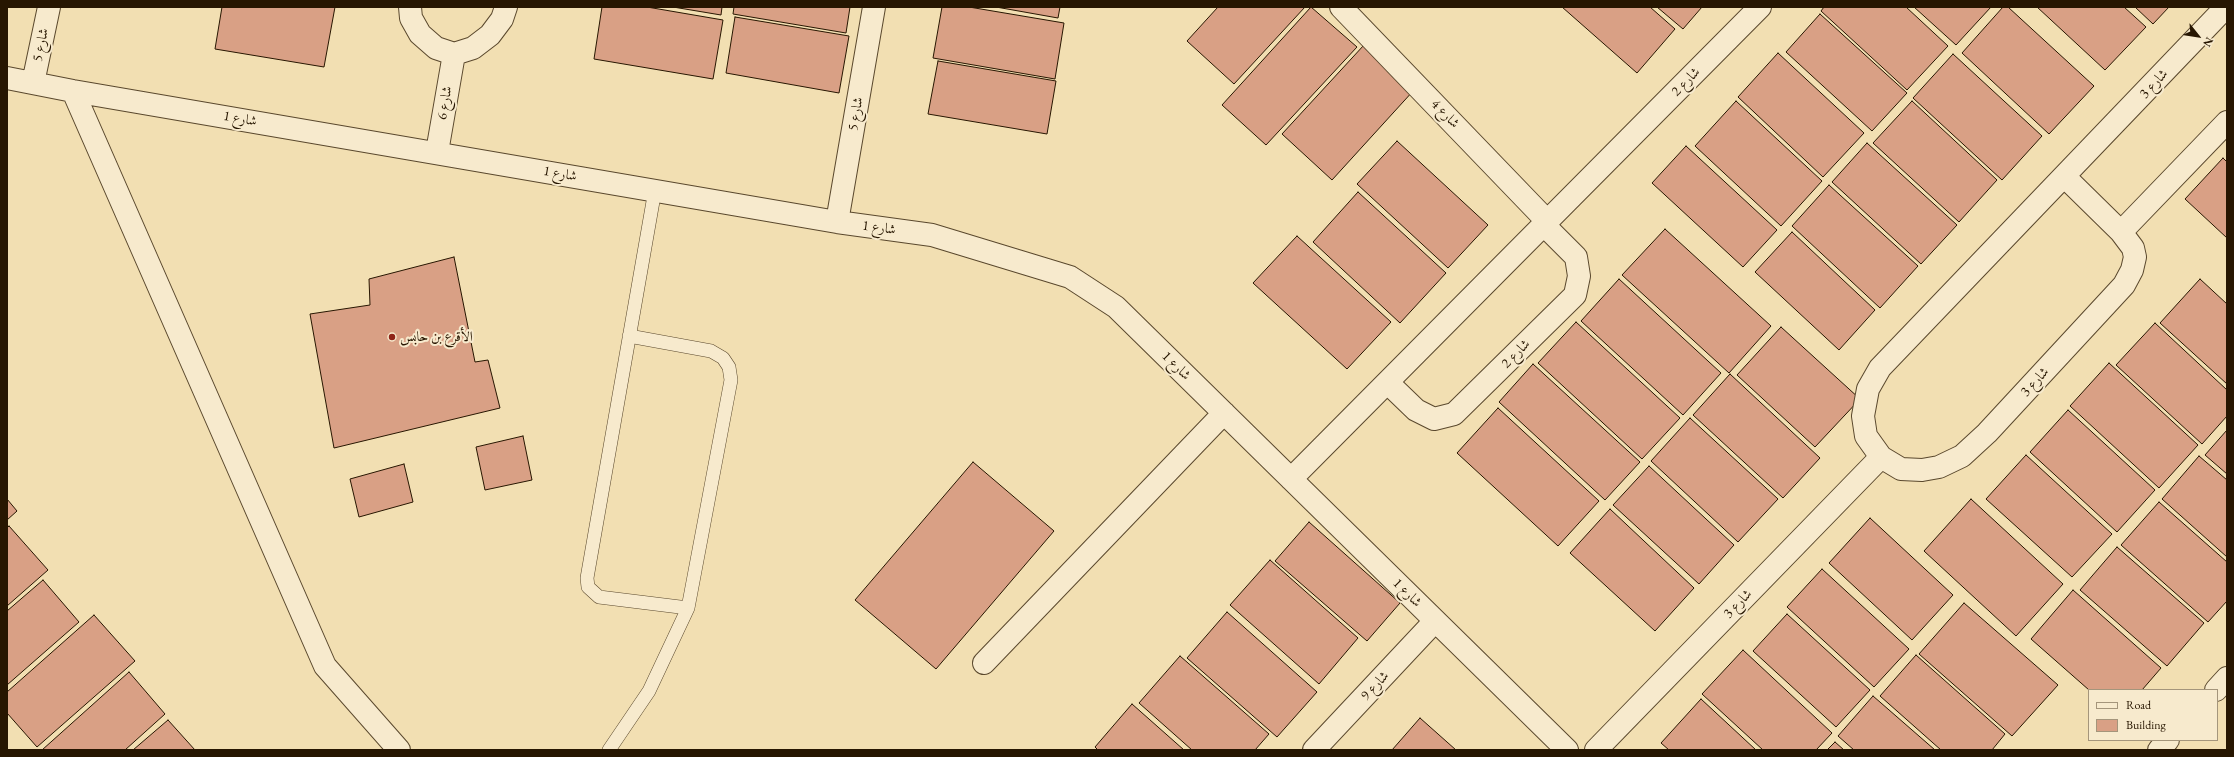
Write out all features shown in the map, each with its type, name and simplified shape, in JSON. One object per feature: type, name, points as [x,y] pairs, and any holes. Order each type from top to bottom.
[{"type":"street","name":"شارع 5","points":[[33,82],[49,7]]},
{"type":"street","points":[[410,7],[411,18],[420,34],[436,48],[454,54],[473,48],[490,35],[502,19],[506,7]]},
{"type":"street","name":"شارع 5","points":[[837,222],[874,7]]},
{"type":"street","name":"شارع 4","points":[[1341,7],[1547,224]]},
{"type":"street","name":"شارع 2","points":[[1291,479],[1547,224],[1760,7]]},
{"type":"street","name":"شارع 3","points":[[2065,177],[2121,232],[2133,248],[2135,257],[2132,270],[2124,285],[1987,433],[1962,456],[1939,467],[1922,470],[1901,469],[1881,457],[1866,436],[1863,416],[1868,389],[1880,368],[2065,177],[2226,7]]},
{"type":"street","name":"شارع 6","points":[[437,152],[454,54]]},
{"type":"street","name":"شارع 1","points":[[7,78],[73,91],[437,152],[837,222],[932,236],[1070,277],[1116,307],[1568,750]]},
{"type":"street","points":[[73,91],[325,666],[399,750]]},
{"type":"street","points":[[2121,232],[2227,122]]},
{"type":"street","name":"شارع 2","points":[[1388,383],[1416,410],[1434,419],[1454,414],[1575,295],[1580,276],[1576,257],[1547,224]]},
{"type":"street","points":[[984,663],[1224,413]]},
{"type":"street","name":"شارع 3","points":[[1596,750],[1881,457]]},
{"type":"street","name":"شارع 9","points":[[1314,750],[1435,621]]},
{"type":"street","points":[[2217,689],[2227,678]]},
{"type":"street","points":[[2159,750],[2167,741]]},
{"type":"lane","points":[[655,190],[587,578],[588,587],[600,598],[688,608]]},
{"type":"lane","points":[[609,750],[649,691],[688,608],[731,380],[729,367],[723,358],[711,351],[629,336]]},
{"type":"building","points":[[222,7],[335,7],[324,67],[215,49]]},
{"type":"building","points":[[602,7],[647,7],[723,20],[713,79],[594,59]]},
{"type":"building","points":[[673,7],[722,7],[721,15]]},
{"type":"building","points":[[734,7],[850,7],[846,33],[733,14]]},
{"type":"building","points":[[942,7],[969,7],[1064,23],[1055,79],[933,58]]},
{"type":"building","points":[[996,7],[1060,7],[1058,18]]},
{"type":"building","points":[[1218,7],[1305,7],[1234,84],[1187,41]]},
{"type":"building","points":[[1311,7],[1357,47],[1266,145],[1222,105]]},
{"type":"building","points":[[1562,7],[1650,7],[1675,29],[1637,73]]},
{"type":"building","points":[[1657,7],[1702,7],[1683,29]]},
{"type":"building","points":[[1824,7],[1906,7],[1948,46],[1907,90],[1821,11]]},
{"type":"building","points":[[1914,7],[1991,7],[1956,45]]},
{"type":"building","points":[[2003,7],[2008,7],[2094,86],[2049,134],[1962,53]]},
{"type":"building","points":[[2037,7],[2124,7],[2146,27],[2105,70]]},
{"type":"building","points":[[2135,7],[2169,7],[2153,24]]},
{"type":"building","points":[[1820,14],[1907,93],[1872,131],[1786,52]]},
{"type":"building","points":[[735,17],[849,36],[839,93],[726,73]]},
{"type":"building","points":[[1364,45],[1414,90],[1332,180],[1282,134]]},
{"type":"building","points":[[1778,53],[1864,133],[1823,177],[1738,97]]},
{"type":"building","points":[[1953,54],[2042,136],[2002,180],[1913,98]]},
{"type":"building","points":[[938,61],[1056,81],[1047,134],[928,114]]},
{"type":"building","points":[[1736,101],[1822,181],[1781,226],[1695,146]]},
{"type":"building","points":[[1912,101],[1997,180],[1959,222],[1873,143]]},
{"type":"building","points":[[1397,141],[1488,225],[1448,268],[1357,184]]},
{"type":"building","points":[[1867,143],[1957,225],[1921,264],[1832,182]]},
{"type":"building","points":[[1686,146],[1777,230],[1743,267],[1652,183]]},
{"type":"building","points":[[2223,158],[2227,162],[2227,238],[2185,199]]},
{"type":"building","points":[[1829,185],[1918,266],[1880,308],[1792,226]]},
{"type":"building","points":[[1358,192],[1446,273],[1400,323],[1313,242]]},
{"type":"building","points":[[1665,229],[1771,326],[1729,373],[1622,275]]},
{"type":"building","points":[[1792,232],[1875,310],[1839,350],[1755,272]]},
{"type":"building","points":[[1297,236],[1391,322],[1347,369],[1253,283]]},
{"type":"building","name":"الأقرع بن حابس","points":[[454,257],[475,362],[488,360],[500,408],[334,448],[310,314],[370,305],[369,279]]},
{"type":"building","points":[[1619,279],[1721,373],[1683,415],[1581,321]]},
{"type":"building","points":[[2200,279],[2227,304],[2227,384],[2160,323]]},
{"type":"building","points":[[1576,322],[1680,418],[1642,459],[1538,363]]},
{"type":"building","points":[[2155,323],[2227,390],[2227,416],[2202,444],[2116,365]]},
{"type":"building","points":[[1781,327],[1860,399],[1815,447],[1737,375]]},
{"type":"building","points":[[2109,363],[2198,445],[2159,488],[2070,406]]},
{"type":"building","points":[[1533,364],[1640,462],[1605,500],[1499,402]]},
{"type":"building","points":[[1730,374],[1820,458],[1783,498],[1693,415]]},
{"type":"building","points":[[1498,408],[1599,501],[1558,546],[1457,453]]},
{"type":"building","points":[[2068,410],[2155,490],[2117,532],[2030,452]]},
{"type":"building","points":[[1690,418],[1778,499],[1738,542],[1651,461]]},
{"type":"building","points":[[2227,430],[2227,474],[2205,455]]},
{"type":"building","points":[[523,436],[532,480],[485,490],[476,447]]},
{"type":"building","points":[[2026,455],[2112,534],[2072,577],[1986,499]]},
{"type":"building","points":[[2199,456],[2227,480],[2227,557],[2162,499]]},
{"type":"building","points":[[973,462],[1054,531],[936,669],[855,600]]},
{"type":"building","points":[[404,464],[413,502],[359,517],[350,479]]},
{"type":"building","points":[[1649,466],[1734,545],[1699,584],[1613,505]]},
{"type":"building","points":[[7,499],[17,511],[7,520]]},
{"type":"building","points":[[1971,499],[2063,584],[2016,636],[1924,551]]},
{"type":"building","points":[[2159,502],[2227,562],[2227,601],[2208,622],[2121,545]]},
{"type":"building","points":[[1610,509],[1694,588],[1655,631],[1570,553]]},
{"type":"building","points":[[1870,518],[1953,595],[1912,640],[1829,563]]},
{"type":"building","points":[[1309,522],[1400,603],[1367,641],[1275,561]]},
{"type":"building","points":[[9,526],[48,570],[7,606],[7,528]]},
{"type":"building","points":[[2117,547],[2204,623],[2167,666],[2080,590]]},
{"type":"building","points":[[1270,560],[1358,638],[1319,684],[1230,605]]},
{"type":"building","points":[[1822,569],[1909,649],[1874,687],[1787,607]]},
{"type":"building","points":[[43,580],[79,622],[7,685],[7,611]]},
{"type":"building","points":[[2073,590],[2161,668],[2143,689],[2088,689],[2031,639]]},
{"type":"building","points":[[1964,603],[2058,685],[2012,736],[1919,654]]},
{"type":"building","points":[[1227,612],[1317,692],[1277,737],[1187,658]]},
{"type":"building","points":[[1787,614],[1870,690],[1836,727],[1753,651]]},
{"type":"building","points":[[94,615],[135,661],[37,747],[7,713],[7,692]]},
{"type":"building","points":[[1743,650],[1832,733],[1816,750],[1763,750],[1702,694]]},
{"type":"building","points":[[1916,655],[2005,734],[1992,750],[1941,750],[1880,696]]},
{"type":"building","points":[[1180,656],[1269,734],[1255,750],[1192,750],[1139,703]]},
{"type":"building","points":[[129,672],[165,714],[125,750],[42,750]]},
{"type":"building","points":[[1873,696],[1935,750],[1854,750],[1838,736]]},
{"type":"building","points":[[1701,699],[1756,750],[1669,750],[1661,743]]},
{"type":"building","points":[[1132,704],[1184,750],[1098,750],[1095,747]]},
{"type":"building","points":[[1420,718],[1456,750],[1392,750]]},
{"type":"building","points":[[168,720],[195,750],[133,750]]},
{"type":"building","points":[[1835,742],[1844,750],[1827,750]]},
{"type":"place","name":"الأقرع بن حابس","points":[[392,337]]}]
